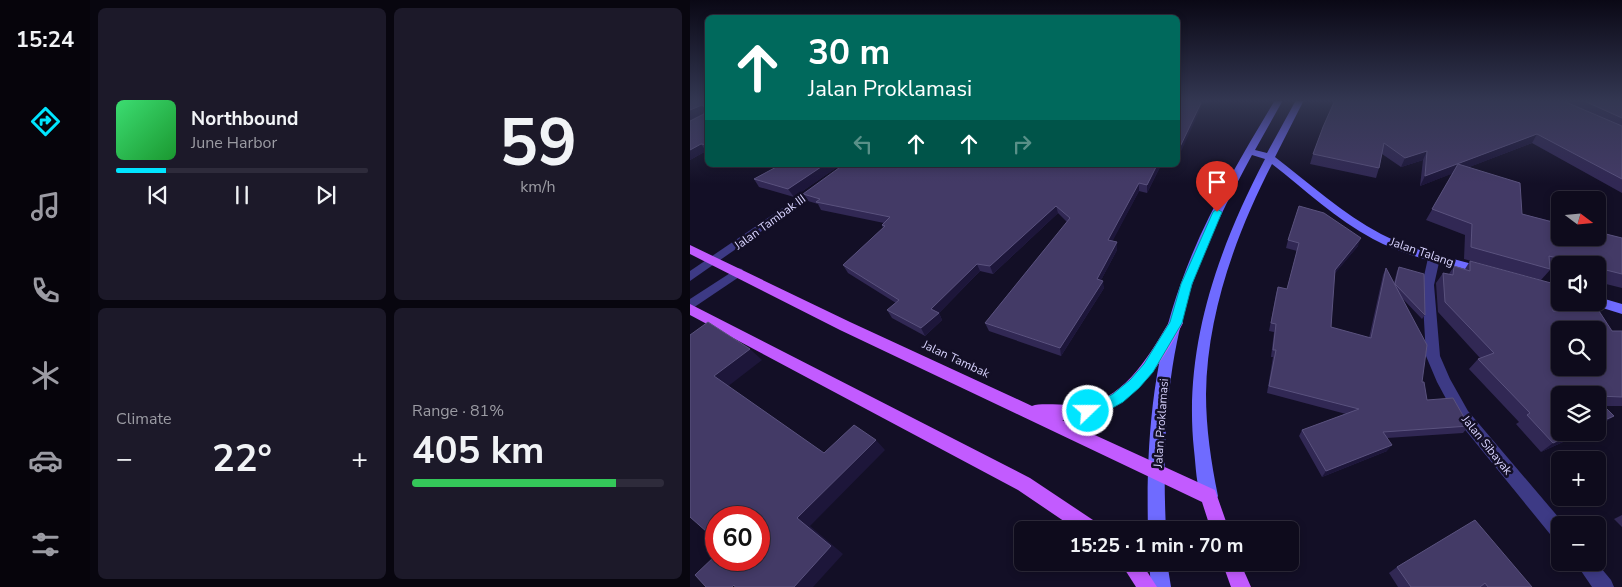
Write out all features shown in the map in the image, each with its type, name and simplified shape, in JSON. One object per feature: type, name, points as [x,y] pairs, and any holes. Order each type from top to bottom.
[{"type":"main road","name":"Jalan Proklamasi","points":[[1157,521],[1159,425],[1163,384],[1176,323],[1187,284],[1202,245],[1263,127]]},
{"type":"main road","points":[[1217,521],[1209,496],[1202,456],[1199,391],[1207,328],[1223,267],[1251,194],[1285,127]]},
{"type":"main road","name":"Jalan Talang","points":[[1249,151],[1269,157],[1359,226],[1400,247],[1497,275]]},
{"type":"main road","name":"Jalan Tambak","points":[[690,248],[854,330],[1209,496]]},
{"type":"main road","points":[[1524,282],[1551,290]]},
{"type":"main road","points":[[1606,305],[1622,309]]},
{"type":"main road","points":[[690,309],[1024,484],[1080,521]]},
{"type":"main road","points":[[1022,409],[1057,414],[1077,414],[1100,408],[1112,402],[1135,384],[1148,368],[1176,323]]},
{"type":"main road","points":[[1135,571],[1147,587]]},
{"type":"main road","points":[[1159,571],[1161,587]]},
{"type":"main road","points":[[1235,571],[1241,587]]},
{"type":"street","name":"Jalan Tambak III","points":[[690,277],[826,182]]},
{"type":"street","name":"Jalan Sibayak","points":[[1434,258],[1428,285],[1432,347],[1433,356],[1444,382],[1463,416],[1551,522]]},
{"type":"street","points":[[690,305],[738,272]]},
{"type":"street","points":[[1591,571],[1604,587]]},
{"type":"building","points":[[690,127],[705,127],[705,145],[701,144],[690,150]]},
{"type":"building","points":[[1180,127],[1189,127],[1180,147]]},
{"type":"building","points":[[1323,127],[1622,127],[1622,179],[1537,134],[1425,176],[1427,151],[1405,158],[1384,143],[1379,168],[1313,154]]},
{"type":"building","points":[[1458,164],[1520,183],[1522,214],[1551,222],[1551,246],[1606,246],[1606,234],[1622,238],[1622,274],[1606,270],[1606,256],[1549,256],[1550,269],[1471,247],[1472,224],[1432,209]]},
{"type":"building","points":[[776,167],[821,167],[788,189],[754,179]]},
{"type":"building","points":[[840,167],[1156,167],[1147,185],[1139,183],[1108,240],[1117,242],[1097,279],[1103,281],[1060,348],[985,323],[1070,218],[1056,206],[990,266],[977,264],[931,309],[939,313],[921,328],[887,310],[899,300],[843,265],[885,226],[882,225],[890,217],[816,202],[820,199],[803,194]]},
{"type":"building","points":[[1299,206],[1324,213],[1361,238],[1335,270],[1331,327],[1371,338],[1386,268],[1427,345],[1422,382],[1424,382],[1427,400],[1453,398],[1469,426],[1383,432],[1392,445],[1326,471],[1302,430],[1359,409],[1269,386],[1276,350],[1273,350],[1276,324],[1271,323],[1278,287],[1287,289],[1299,243],[1288,240]]},
{"type":"building","points":[[1470,261],[1551,283],[1551,311],[1599,311],[1606,321],[1551,321],[1551,376],[1606,376],[1606,322],[1612,331],[1622,331],[1622,397],[1606,396],[1606,386],[1551,386],[1551,441],[1527,415],[1530,413],[1478,359],[1494,353],[1445,302],[1443,273],[1453,275],[1454,266],[1470,271]]},
{"type":"building","points":[[1399,267],[1424,274],[1425,315],[1395,284]]},
{"type":"building","points":[[708,322],[750,349],[714,376],[824,453],[854,425],[876,440],[797,518],[831,546],[794,587],[735,587],[734,585],[732,587],[706,587],[695,575],[705,565],[705,571],[770,571],[770,506],[705,506],[705,530],[690,517],[690,335]]},
{"type":"building","points":[[1606,408],[1614,416],[1606,420]]},
{"type":"building","points":[[1475,520],[1532,587],[1488,587],[1485,583],[1480,587],[1411,587],[1397,567]]},
{"type":"route","points":[[1088,411],[1100,408],[1118,398],[1135,384],[1148,368],[1176,323],[1187,284],[1217,212]]}]
